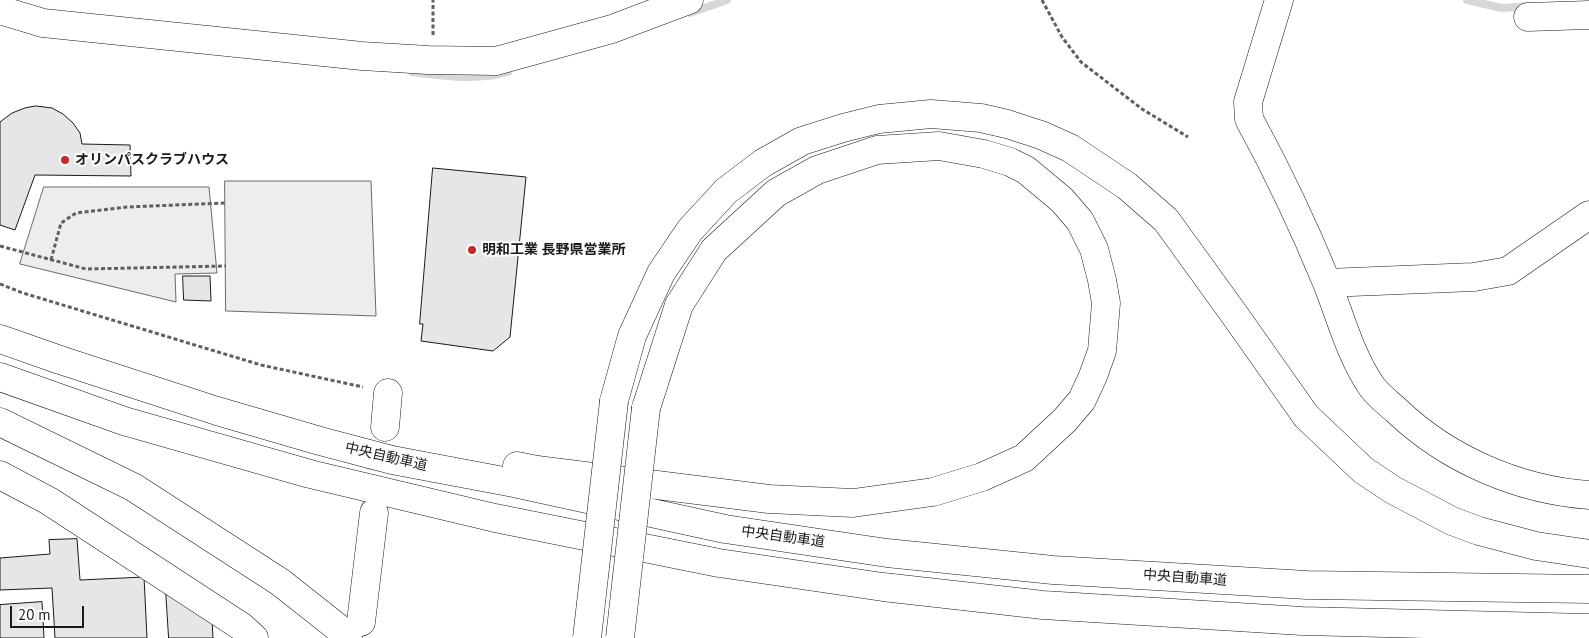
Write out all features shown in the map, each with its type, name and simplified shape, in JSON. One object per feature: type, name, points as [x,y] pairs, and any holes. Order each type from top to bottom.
[{"type":"main road","points":[[0,10],[43,23],[362,56],[496,61],[612,29],[689,0]]},
{"type":"main road","points":[[1279,0],[1248,102],[1249,119],[1300,220],[1327,283],[1352,350],[1372,388],[1413,426],[1455,455],[1509,479],[1574,494],[1589,495]]},
{"type":"main road","points":[[1528,17],[1589,15]]},
{"type":"main road","points":[[587,638],[614,401],[632,336],[660,273],[690,230],[726,191],[763,162],[802,141],[843,128],[879,119],[931,114],[980,118],[1041,135],[1070,148],[1127,186],[1166,220],[1306,416],[1363,470],[1394,490],[1452,520],[1479,531],[1536,546],[1589,554]]},
{"type":"main road","points":[[320,441],[414,446],[537,470],[770,499],[853,503],[933,492],[982,477],[1024,458],[1065,420],[1082,400],[1102,351],[1106,303],[1094,249],[1080,221],[1062,200],[1026,170],[992,156],[939,146],[877,150],[818,170],[776,193],[714,250],[678,306],[646,408],[620,638]]},
{"type":"main road","points":[[1327,283],[1474,277],[1508,271],[1589,215]]},
{"type":"main road","name":"中央自動車道","points":[[0,339],[208,408],[392,460],[514,483],[726,529],[887,553],[1053,570],[1307,586],[1589,589]]},
{"type":"main road","points":[[0,377],[124,421],[310,474],[495,518],[719,563],[883,586],[1043,605],[1302,621],[1589,628]]},
{"type":"main road","points":[[385,427],[388,393]]},
{"type":"main road","points":[[0,422],[133,487],[280,582],[337,627],[355,630],[374,513]]},
{"type":"main road","points":[[0,475],[57,507],[242,627],[254,638]]},
{"type":"path","points":[[433,0],[433,60]]},
{"type":"path","points":[[1042,0],[1062,37],[1081,62],[1142,109],[1188,137]]},
{"type":"path","points":[[51,260],[61,223],[76,213],[127,207],[225,203]]},
{"type":"path","points":[[0,246],[86,269],[226,266]]},
{"type":"path","points":[[0,284],[23,293],[260,365],[388,393]]},
{"type":"shaded area","points":[[225,181],[371,181],[376,316],[226,311]]},
{"type":"shaded area","points":[[44,187],[209,187],[217,273],[175,274],[176,302],[20,264]]},
{"type":"building","name":"オリンパスクラブハウス","points":[[36,106],[52,108],[63,114],[80,133],[82,144],[130,145],[131,176],[35,175],[15,230],[0,225],[0,122],[12,113]]},
{"type":"building","name":"明和工業 長野県営業所","points":[[433,168],[526,177],[510,337],[493,351],[421,341],[423,324],[420,324]]},
{"type":"building","points":[[183,276],[210,276],[211,301],[184,300]]},
{"type":"building","points":[[77,539],[80,580],[144,577],[147,638],[55,638],[52,588],[0,590],[0,558],[50,554],[49,540]]},
{"type":"building","points":[[166,592],[212,620],[213,638],[169,638]]},
{"type":"building","points":[[42,602],[44,638],[0,638],[0,605]]},
{"type":"waterway","points":[[690,13],[727,0]]},
{"type":"waterway","points":[[1467,0],[1502,8],[1529,6]]},
{"type":"waterway","points":[[412,72],[472,77],[508,72]]},
{"type":"tunnel","points":[[374,513],[385,427]]},
{"type":"place","name":"オリンパスクラブハウス","points":[[65,160]]},
{"type":"place","name":"明和工業 長野県営業所","points":[[472,250]]}]
